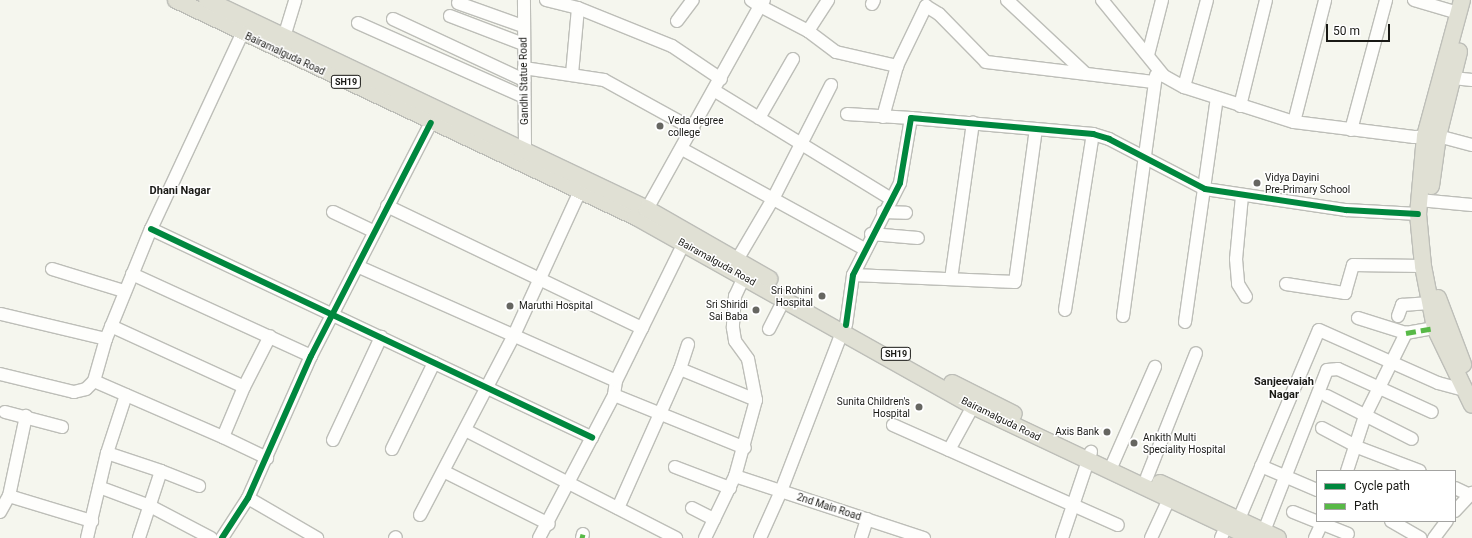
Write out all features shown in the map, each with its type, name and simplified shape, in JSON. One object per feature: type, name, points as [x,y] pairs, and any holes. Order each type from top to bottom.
[{"type":"main road","name":"Bairamalguda Road","points":[[176,0],[242,34],[431,123],[522,154],[580,191],[684,244],[784,299],[923,368],[1169,499],[1229,527],[1265,536]]},
{"type":"main road","name":"Bairamalguda Road","points":[[207,0],[522,154],[647,209],[737,260],[844,328],[973,406],[1089,456],[1113,463],[1147,477],[1229,527]]},
{"type":"main road","points":[[1432,136],[1453,78],[1472,2]]},
{"type":"main road","points":[[1460,6],[1432,136],[1422,205],[1423,266],[1435,328],[1468,388]]},
{"type":"main road","points":[[1422,205],[1431,266],[1440,307],[1468,388],[1472,405]]},
{"type":"street","points":[[284,37],[295,0]]},
{"type":"street","name":"Gandhi Statue Road","points":[[522,154],[524,97],[524,0]]},
{"type":"street","points":[[546,0],[578,8],[672,46],[721,79]]},
{"type":"street","points":[[677,21],[693,0]]},
{"type":"street","points":[[808,31],[828,0]]},
{"type":"street","points":[[1007,0],[1086,74]]},
{"type":"street","points":[[1102,0],[1113,4],[1157,68],[1184,86],[1240,106],[1294,122],[1351,130],[1432,136],[1472,145]]},
{"type":"street","points":[[1148,56],[1162,0]]},
{"type":"street","points":[[1184,86],[1208,0]]},
{"type":"street","points":[[1240,106],[1266,0]]},
{"type":"street","points":[[1294,122],[1325,0]]},
{"type":"street","points":[[1351,130],[1386,0]]},
{"type":"street","points":[[1414,0],[1460,6]]},
{"type":"street","points":[[458,2],[524,26]]},
{"type":"street","points":[[647,209],[715,91],[758,2],[808,31],[836,52],[897,66]]},
{"type":"street","points":[[883,117],[897,66],[927,3],[986,62],[1154,82]]},
{"type":"street","points":[[572,74],[578,8]]},
{"type":"street","points":[[450,16],[523,44]]},
{"type":"street","points":[[393,19],[524,80]]},
{"type":"street","points":[[358,23],[524,97]]},
{"type":"street","points":[[0,374],[74,392],[86,389],[94,380],[106,339],[124,291],[151,229],[242,34]]},
{"type":"street","points":[[759,118],[793,60]]},
{"type":"street","points":[[524,68],[604,80],[693,129]]},
{"type":"street","points":[[1123,316],[1143,159],[1157,68]]},
{"type":"street","points":[[1453,78],[1472,80]]},
{"type":"street","points":[[737,260],[773,199],[802,145],[831,85]]},
{"type":"street","points":[[715,91],[891,199]]},
{"type":"street","points":[[1185,322],[1217,98]]},
{"type":"street","points":[[847,114],[973,123],[1093,134],[1108,139],[1143,159],[1205,189],[1242,196],[1346,210],[1422,205],[1472,205]]},
{"type":"street","points":[[760,538],[781,491],[844,328],[853,275],[863,248],[900,183],[911,118]]},
{"type":"street","points":[[222,538],[248,498],[311,356],[357,266],[373,231],[431,123]]},
{"type":"street","points":[[951,279],[973,123]]},
{"type":"street","points":[[853,275],[1015,282],[1036,129]]},
{"type":"street","points":[[1065,310],[1093,134]]},
{"type":"street","points":[[682,149],[863,248]]},
{"type":"street","points":[[420,515],[467,431],[486,388],[514,335],[580,191]]},
{"type":"street","points":[[1242,196],[1236,259],[1238,284],[1246,297]]},
{"type":"street","points":[[387,206],[538,281],[642,328]]},
{"type":"street","points":[[333,212],[373,231]]},
{"type":"street","points":[[883,212],[906,213]]},
{"type":"street","points":[[151,229],[332,316],[381,337],[486,388],[592,436]]},
{"type":"street","points":[[871,234],[918,238]]},
{"type":"street","points":[[539,538],[549,524],[570,484],[592,436],[614,395],[616,381],[684,244]]},
{"type":"street","points":[[1286,284],[1345,293],[1353,265],[1423,266]]},
{"type":"street","points":[[357,266],[616,381]]},
{"type":"street","points":[[52,268],[124,291]]},
{"type":"street","points":[[132,274],[311,356]]},
{"type":"street","points":[[705,538],[735,476],[745,448],[756,400],[748,360],[735,341],[732,328],[735,296],[744,277]]},
{"type":"street","points":[[769,330],[784,299]]},
{"type":"street","points":[[1398,316],[1402,305],[1430,303]]},
{"type":"street","points":[[1,314],[106,339]]},
{"type":"street","points":[[1358,318],[1406,333],[1435,328]]},
{"type":"street","points":[[111,326],[244,388]]},
{"type":"street","points":[[1229,527],[1261,466],[1319,330],[1392,360],[1438,383],[1468,388]]},
{"type":"street","points":[[1349,470],[1365,416],[1406,333]]},
{"type":"street","points":[[223,437],[244,388],[270,336]]},
{"type":"street","points":[[333,440],[381,337]]},
{"type":"street","points":[[618,508],[680,369],[688,344]]},
{"type":"street","points":[[1147,477],[1196,353]]},
{"type":"street","points":[[392,449],[434,363]]},
{"type":"street","points":[[1113,463],[1156,367]]},
{"type":"street","points":[[680,369],[756,400]]},
{"type":"street","points":[[1265,536],[1284,473],[1327,370],[1338,369],[1378,389],[1432,412]]},
{"type":"street","points":[[94,380],[267,458]]},
{"type":"street","points":[[87,538],[107,453],[126,395]]},
{"type":"street","points":[[614,395],[745,448]]},
{"type":"street","points":[[1327,396],[1412,439]]},
{"type":"street","points":[[949,450],[973,406]]},
{"type":"street","points":[[5,412],[26,416],[62,427]]},
{"type":"street","points":[[0,512],[8,496],[26,416]]},
{"type":"street","points":[[893,425],[1118,525]]},
{"type":"street","points":[[1322,428],[1357,447],[1417,470]]},
{"type":"street","points":[[467,431],[676,538]]},
{"type":"street","points":[[107,453],[161,471],[199,486]]},
{"type":"street","points":[[1062,538],[1089,456]]},
{"type":"street","points":[[1261,466],[1284,473],[1316,489]]},
{"type":"street","points":[[675,467],[730,488]]},
{"type":"street","points":[[139,538],[161,471]]},
{"type":"street","points":[[445,472],[549,524]]},
{"type":"street","name":"2nd Main Road","points":[[735,476],[924,538]]},
{"type":"street","points":[[99,487],[150,506],[211,538]]},
{"type":"street","points":[[1456,488],[1470,494],[1456,510]]},
{"type":"street","points":[[8,496],[92,521]]},
{"type":"street","points":[[248,498],[317,538]]},
{"type":"street","points":[[1151,538],[1169,499]]},
{"type":"street","points":[[692,508],[714,519]]},
{"type":"street","points":[[1293,512],[1316,520]]},
{"type":"street","points":[[861,538],[867,519]]},
{"type":"street","points":[[1315,538],[1322,522],[1348,534]]},
{"type":"street","points":[[1393,522],[1420,538]]},
{"type":"street","points":[[1434,538],[1446,522]]},
{"type":"marked path","points":[[1406,333],[1435,328]]},
{"type":"marked path","points":[[582,538],[583,534]]},
{"type":"cycle path","points":[[846,325],[853,275],[900,183],[911,118],[1093,134],[1109,139],[1205,189],[1346,210],[1418,214]]},
{"type":"cycle path","points":[[222,538],[248,498],[311,356],[431,123]]},
{"type":"cycle path","points":[[151,229],[592,437]]},
{"type":"place","name":"Veda degree college","points":[[660,126]]},
{"type":"place","name":"Vidya Dayini Pre-Primary School","points":[[1257,183]]},
{"type":"place","name":"Sri Rohini Hospital","points":[[822,296]]},
{"type":"place","name":"Maruthi Hospital","points":[[510,306]]},
{"type":"place","name":"Sri Shiridi Sai Baba","points":[[756,310]]},
{"type":"place","name":"Sunita Children's Hospital","points":[[919,407]]},
{"type":"place","name":"Axis Bank","points":[[1107,432]]},
{"type":"place","name":"Ankith Multi Speciality Hospital","points":[[1134,443]]},
{"type":"district","name":"Dhani Nagar","points":[[180,191]]},
{"type":"district","name":"Sanjeevaiah Nagar","points":[[1284,389]]}]
